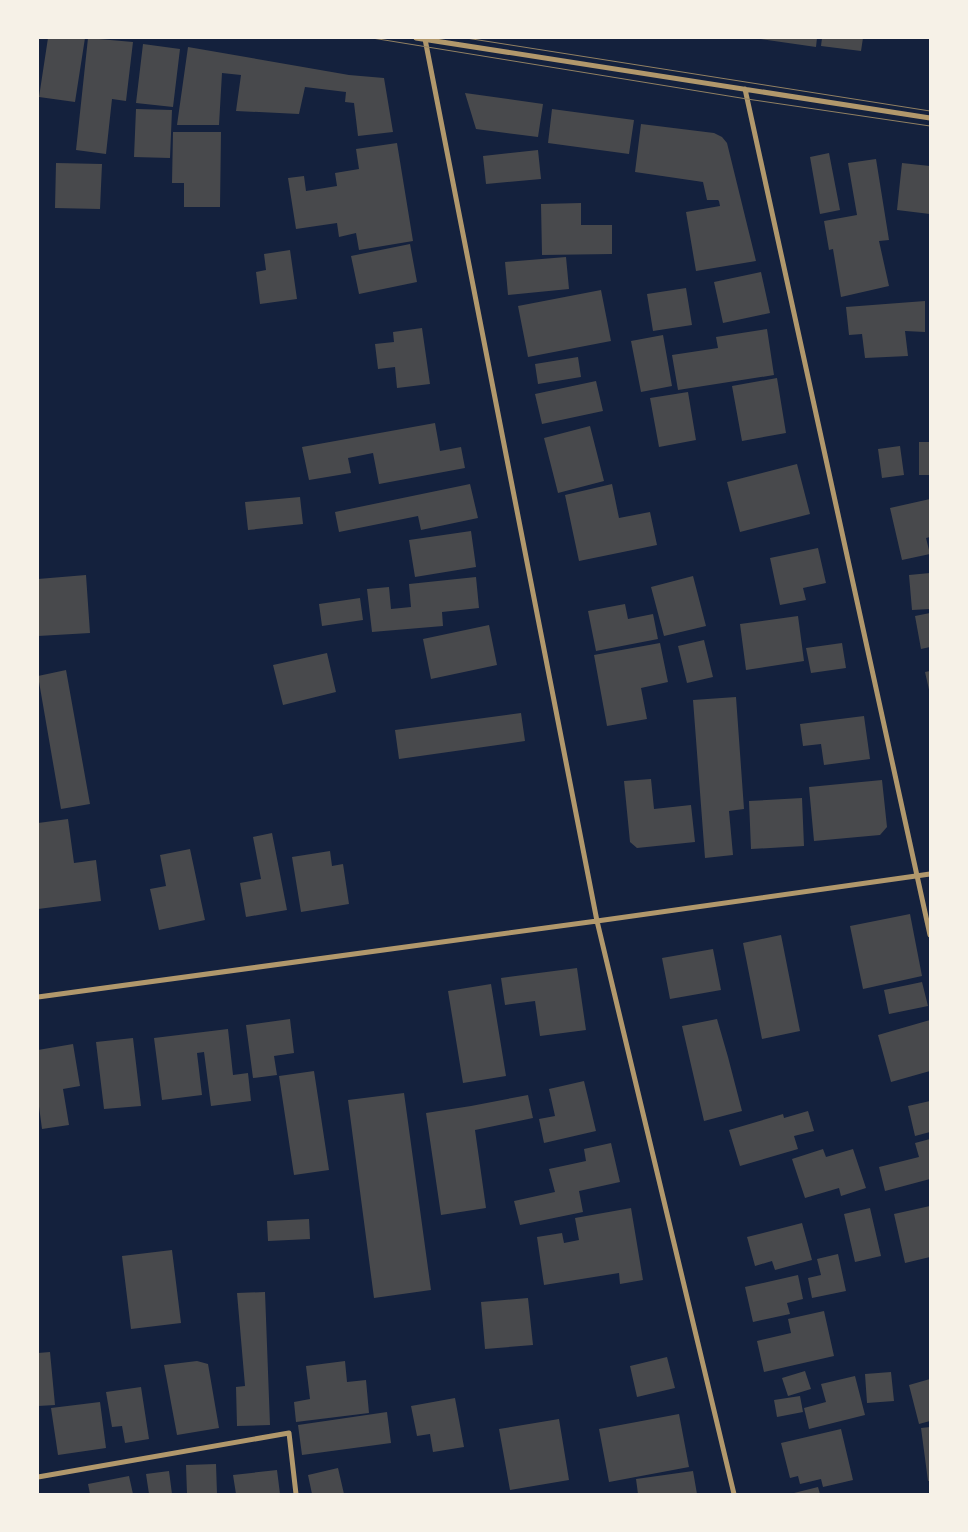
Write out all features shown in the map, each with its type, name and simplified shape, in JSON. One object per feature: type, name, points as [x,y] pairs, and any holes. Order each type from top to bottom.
[{"type":"street","points":[[416,38],[930,118]]},
{"type":"street","points":[[425,39],[597,921],[734,1494]]},
{"type":"street","points":[[745,90],[930,935]]},
{"type":"street","points":[[38,998],[930,874]]},
{"type":"street","points":[[38,1477],[289,1433],[296,1494]]},
{"type":"building","points":[[48,38],[85,38],[75,102],[39,97]]},
{"type":"building","points":[[88,38],[133,42],[126,101],[112,99],[106,154],[76,150]]},
{"type":"building","points":[[754,38],[817,38],[816,47]]},
{"type":"building","points":[[822,38],[863,38],[861,51],[821,46]]},
{"type":"building","points":[[143,44],[180,49],[173,107],[136,103]]},
{"type":"building","points":[[188,47],[349,75],[384,78],[393,132],[358,136],[354,103],[345,102],[346,92],[305,87],[299,114],[236,111],[241,75],[222,73],[219,125],[177,125]]},
{"type":"building","points":[[465,93],[543,104],[538,137],[476,129]]},
{"type":"building","points":[[136,109],[172,110],[170,158],[134,157]]},
{"type":"building","points":[[552,109],[634,120],[629,154],[548,143]]},
{"type":"building","points":[[641,124],[714,133],[722,137],[727,143],[756,261],[696,271],[686,212],[720,206],[719,201],[707,200],[703,182],[635,172]]},
{"type":"building","points":[[173,132],[221,132],[220,207],[184,207],[184,183],[172,183]]},
{"type":"building","points":[[397,143],[413,241],[359,250],[356,233],[339,237],[337,223],[296,229],[288,178],[304,176],[306,191],[337,186],[335,173],[359,169],[356,149]]},
{"type":"building","points":[[538,150],[541,179],[486,184],[483,156]]},
{"type":"building","points":[[829,153],[840,210],[820,214],[810,157]]},
{"type":"building","points":[[876,159],[889,240],[879,241],[889,286],[841,297],[833,249],[829,250],[824,221],[857,215],[848,163]]},
{"type":"building","points":[[56,163],[102,164],[100,209],[55,208]]},
{"type":"building","points":[[902,163],[930,166],[930,214],[897,210]]},
{"type":"building","points":[[581,203],[581,225],[612,225],[612,254],[542,255],[541,204]]},
{"type":"building","points":[[410,244],[417,282],[359,294],[351,256]]},
{"type":"building","points":[[290,250],[297,299],[260,304],[256,272],[266,270],[264,254]]},
{"type":"building","points":[[566,257],[569,289],[508,295],[505,262]]},
{"type":"building","points":[[761,272],[770,313],[723,323],[714,282]]},
{"type":"building","points":[[686,288],[692,325],[653,331],[647,294]]},
{"type":"building","points":[[601,290],[611,341],[528,357],[518,306]]},
{"type":"building","points":[[925,301],[925,332],[905,331],[908,356],[865,358],[862,334],[849,335],[846,307]]},
{"type":"building","points":[[422,328],[430,384],[397,388],[395,367],[378,369],[375,344],[394,342],[393,332]]},
{"type":"building","points":[[767,329],[774,375],[678,390],[672,355],[718,348],[716,337]]},
{"type":"building","points":[[663,335],[672,386],[641,392],[631,341]]},
{"type":"building","points":[[578,357],[581,377],[538,384],[535,364]]},
{"type":"building","points":[[777,378],[786,433],[742,441],[732,386]]},
{"type":"building","points":[[596,381],[603,411],[542,424],[535,394]]},
{"type":"building","points":[[688,392],[696,440],[659,447],[650,398]]},
{"type":"building","points":[[435,423],[440,451],[461,447],[465,468],[379,484],[373,453],[348,458],[351,473],[309,480],[302,447]]},
{"type":"building","points":[[590,426],[604,481],[558,493],[544,438]]},
{"type":"building","points":[[919,442],[930,442],[930,475],[919,475]]},
{"type":"building","points":[[900,446],[904,475],[882,478],[878,449]]},
{"type":"building","points":[[797,464],[810,514],[740,532],[727,482]]},
{"type":"building","points":[[470,484],[478,518],[421,530],[418,516],[339,532],[335,512]]},
{"type":"building","points":[[612,484],[619,518],[650,512],[657,545],[579,561],[565,495]]},
{"type":"building","points":[[300,497],[303,524],[248,530],[245,502]]},
{"type":"building","points":[[930,499],[930,537],[926,538],[930,554],[902,560],[890,508]]},
{"type":"building","points":[[471,531],[476,567],[415,577],[409,540]]},
{"type":"building","points":[[818,548],[826,583],[803,588],[806,600],[780,605],[770,558]]},
{"type":"building","points":[[930,573],[930,609],[912,610],[909,575]]},
{"type":"building","points":[[86,575],[90,633],[38,636],[38,579]]},
{"type":"building","points":[[693,576],[706,626],[664,636],[651,587]]},
{"type":"building","points":[[476,577],[479,608],[442,612],[443,626],[372,632],[367,589],[389,587],[391,609],[411,607],[409,584]]},
{"type":"building","points":[[360,598],[363,620],[322,626],[319,604]]},
{"type":"building","points":[[625,604],[628,619],[653,614],[658,639],[596,651],[588,611]]},
{"type":"building","points":[[930,613],[930,647],[921,649],[915,616]]},
{"type":"building","points":[[798,616],[804,661],[746,670],[740,624]]},
{"type":"building","points":[[489,625],[497,665],[431,679],[423,639]]},
{"type":"building","points":[[704,640],[713,677],[687,683],[678,646]]},
{"type":"building","points":[[660,643],[668,682],[641,688],[647,719],[607,726],[594,655]]},
{"type":"building","points":[[842,643],[846,668],[811,673],[806,648]]},
{"type":"building","points":[[327,653],[336,692],[283,705],[273,665]]},
{"type":"building","points":[[66,670],[90,804],[61,809],[38,676]]},
{"type":"building","points":[[930,671],[930,694],[925,672]]},
{"type":"building","points":[[736,697],[744,809],[729,811],[733,855],[705,858],[693,700]]},
{"type":"building","points":[[521,713],[525,741],[399,759],[395,730]]},
{"type":"building","points":[[864,716],[870,759],[824,765],[821,744],[803,746],[800,724]]},
{"type":"building","points":[[651,779],[654,809],[691,805],[695,842],[637,848],[630,842],[624,781]]},
{"type":"building","points":[[882,780],[887,827],[880,835],[814,841],[809,787]]},
{"type":"building","points":[[802,798],[804,846],[751,849],[749,801]]},
{"type":"building","points":[[68,819],[74,863],[96,860],[101,901],[38,909],[38,823]]},
{"type":"building","points":[[272,833],[287,910],[246,917],[240,883],[261,879],[253,837]]},
{"type":"building","points":[[190,849],[205,920],[159,930],[150,889],[166,886],[160,855]]},
{"type":"building","points":[[330,851],[332,866],[343,864],[349,904],[301,912],[292,857]]},
{"type":"building","points":[[910,914],[922,976],[863,989],[850,926]]},
{"type":"building","points":[[781,935],[800,1031],[762,1039],[743,943]]},
{"type":"building","points":[[713,949],[721,990],[670,999],[662,958]]},
{"type":"building","points":[[577,968],[586,1030],[540,1036],[535,1001],[505,1005],[501,978]]},
{"type":"building","points":[[922,982],[928,1006],[889,1014],[884,990]]},
{"type":"building","points":[[491,984],[506,1076],[463,1083],[448,991]]},
{"type":"building","points":[[290,1019],[294,1053],[274,1056],[277,1075],[253,1078],[246,1025]]},
{"type":"building","points":[[717,1019],[742,1111],[704,1121],[682,1026]]},
{"type":"building","points":[[930,1020],[930,1071],[891,1082],[878,1035]]},
{"type":"building","points":[[228,1029],[233,1075],[248,1073],[251,1101],[211,1106],[204,1052],[197,1053],[202,1095],[162,1100],[154,1038]]},
{"type":"building","points":[[133,1038],[141,1106],[104,1109],[96,1042]]},
{"type":"building","points":[[73,1044],[80,1086],[63,1089],[69,1125],[42,1129],[38,1099],[38,1050]]},
{"type":"building","points":[[314,1071],[329,1170],[294,1175],[279,1076]]},
{"type":"building","points":[[584,1081],[596,1131],[544,1143],[539,1119],[555,1116],[549,1089]]},
{"type":"building","points":[[404,1093],[431,1290],[374,1298],[348,1100]]},
{"type":"building","points":[[528,1095],[533,1118],[475,1130],[486,1208],[441,1215],[426,1113]]},
{"type":"building","points":[[930,1101],[930,1132],[915,1136],[908,1106]]},
{"type":"building","points":[[808,1111],[814,1131],[794,1136],[798,1149],[740,1166],[729,1130],[783,1114],[784,1118]]},
{"type":"building","points":[[930,1139],[930,1179],[885,1191],[879,1167],[919,1157],[915,1143]]},
{"type":"building","points":[[611,1143],[620,1182],[579,1191],[583,1212],[520,1225],[514,1201],[555,1192],[549,1169],[586,1161],[584,1149]]},
{"type":"building","points":[[823,1149],[826,1157],[853,1149],[866,1188],[841,1196],[839,1188],[805,1198],[792,1159]]},
{"type":"building","points":[[930,1206],[930,1257],[905,1263],[894,1214]]},
{"type":"building","points":[[631,1208],[643,1280],[620,1284],[619,1273],[544,1285],[537,1237],[562,1233],[564,1243],[579,1240],[575,1218]]},
{"type":"building","points":[[870,1208],[881,1256],[855,1262],[844,1214]]},
{"type":"building","points":[[309,1219],[310,1239],[268,1241],[267,1221]]},
{"type":"building","points":[[802,1223],[812,1260],[775,1270],[772,1261],[755,1266],[747,1237]]},
{"type":"building","points":[[172,1250],[181,1323],[131,1329],[122,1256]]},
{"type":"building","points":[[838,1254],[846,1291],[812,1298],[808,1278],[821,1275],[817,1259]]},
{"type":"building","points":[[798,1275],[803,1299],[787,1303],[790,1314],[753,1322],[745,1287]]},
{"type":"building","points":[[265,1292],[270,1425],[237,1426],[236,1387],[245,1386],[237,1293]]},
{"type":"building","points":[[528,1298],[533,1345],[485,1349],[481,1302]]},
{"type":"building","points":[[824,1311],[834,1356],[764,1372],[757,1341],[791,1333],[788,1319]]},
{"type":"building","points":[[50,1352],[55,1405],[38,1406],[38,1353]]},
{"type":"building","points":[[667,1357],[675,1388],[637,1397],[630,1366]]},
{"type":"building","points":[[197,1361],[208,1364],[219,1428],[177,1435],[164,1365]]},
{"type":"building","points":[[345,1361],[347,1382],[366,1380],[369,1413],[296,1422],[294,1402],[310,1399],[306,1366]]},
{"type":"building","points":[[805,1371],[811,1389],[788,1396],[782,1378]]},
{"type":"building","points":[[891,1372],[894,1401],[867,1403],[865,1374]]},
{"type":"building","points":[[855,1376],[865,1415],[809,1429],[804,1408],[826,1402],[821,1384]]},
{"type":"building","points":[[930,1379],[930,1421],[919,1424],[909,1385]]},
{"type":"building","points":[[141,1387],[149,1439],[125,1443],[122,1426],[112,1427],[106,1392]]},
{"type":"building","points":[[800,1396],[803,1412],[777,1417],[774,1400]]},
{"type":"building","points":[[455,1398],[464,1447],[433,1452],[430,1434],[417,1436],[411,1406]]},
{"type":"building","points":[[100,1402],[106,1448],[58,1455],[51,1408]]},
{"type":"building","points":[[387,1412],[391,1443],[302,1455],[298,1425]]},
{"type":"building","points":[[679,1414],[689,1467],[609,1482],[599,1429]]},
{"type":"building","points":[[559,1419],[569,1480],[510,1490],[499,1429]]},
{"type":"building","points":[[930,1427],[930,1481],[928,1481],[921,1428]]},
{"type":"building","points":[[841,1429],[853,1480],[823,1487],[821,1479],[800,1484],[798,1476],[790,1478],[781,1443]]},
{"type":"building","points":[[216,1464],[217,1494],[187,1494],[186,1465]]},
{"type":"building","points":[[338,1468],[344,1494],[312,1494],[308,1475]]},
{"type":"building","points":[[277,1470],[280,1494],[236,1494],[233,1475]]},
{"type":"building","points":[[169,1471],[172,1494],[149,1494],[146,1474]]},
{"type":"building","points":[[693,1471],[697,1494],[638,1494],[636,1479]]},
{"type":"building","points":[[129,1476],[133,1494],[90,1494],[88,1484]]},
{"type":"building","points":[[818,1487],[820,1494],[790,1494]]},
{"type":"tram line","points":[[372,38],[747,99],[930,126]]},
{"type":"tram line","points":[[466,38],[930,111]]}]
